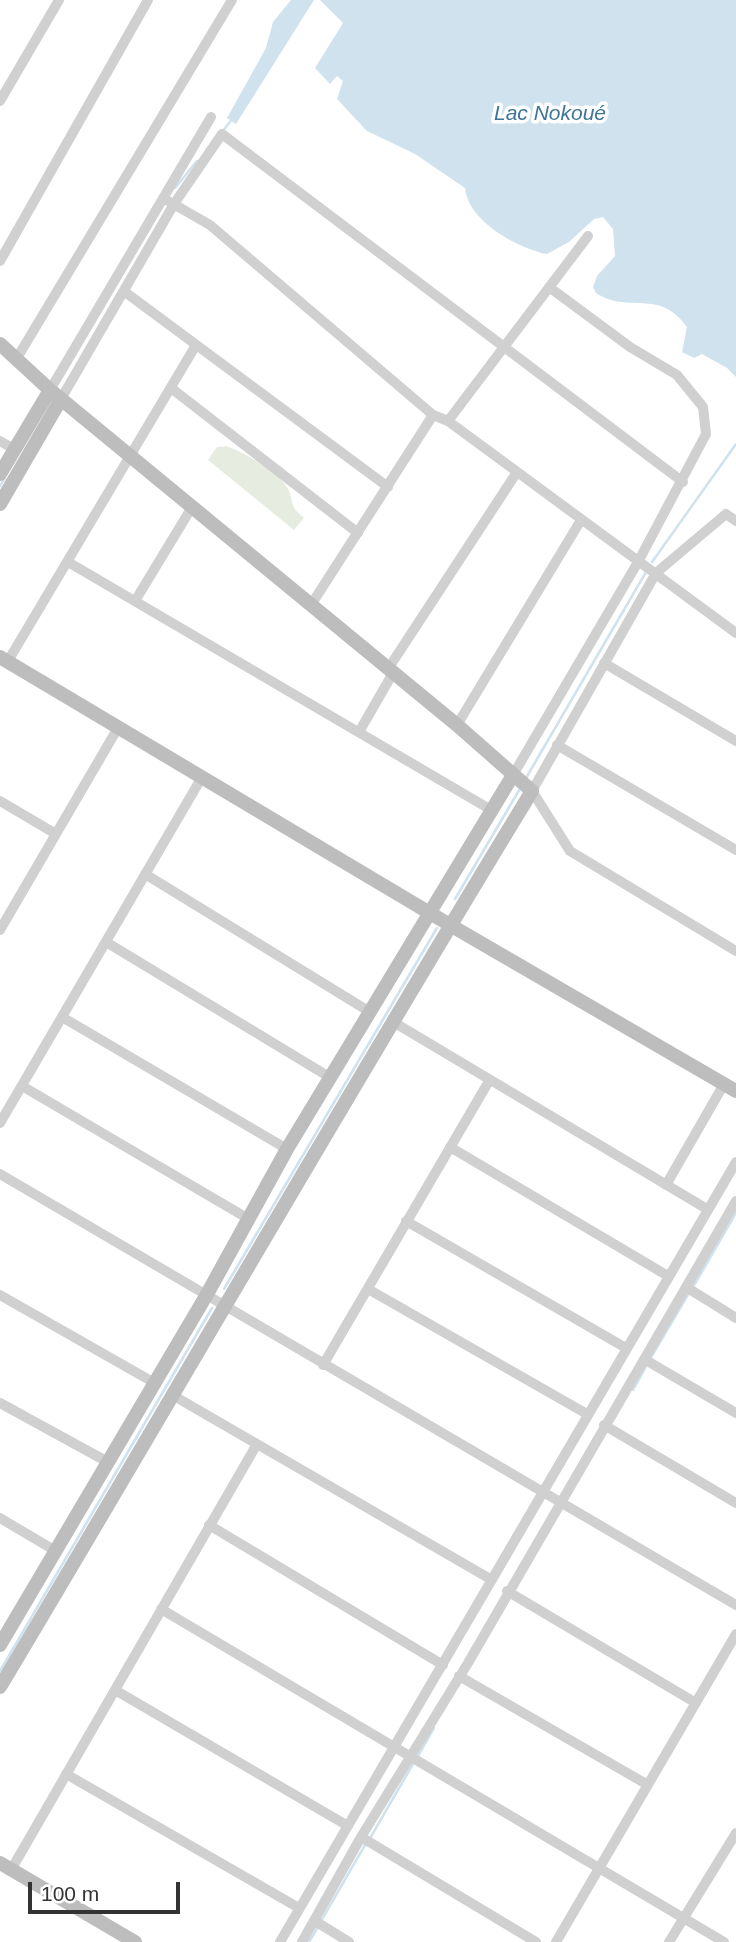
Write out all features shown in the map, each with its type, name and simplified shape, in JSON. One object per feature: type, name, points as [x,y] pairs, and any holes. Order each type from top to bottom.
[{"type":"street","points":[[0,101],[59,0]]},
{"type":"street","points":[[0,261],[148,0]]},
{"type":"street","points":[[17,358],[232,0]]},
{"type":"street","points":[[0,474],[14,449],[55,395],[125,292],[211,117]]},
{"type":"street","points":[[0,504],[55,395],[168,201],[222,134],[683,482]]},
{"type":"street","points":[[168,201],[210,225],[433,415],[448,421],[736,633]]},
{"type":"street","points":[[448,421],[588,236]]},
{"type":"street","points":[[0,1645],[4,1629],[206,1296],[287,1149],[493,811],[638,562],[683,482],[706,434],[703,407],[693,391],[677,375],[630,347],[549,287]]},
{"type":"street","points":[[125,292],[388,487]]},
{"type":"street","points":[[0,344],[55,395],[457,725],[532,791],[570,851],[736,951]]},
{"type":"street","points":[[196,345],[68,562],[4,659],[450,925],[730,1088],[666,1185]]},
{"type":"street","points":[[171,388],[358,533]]},
{"type":"street","points":[[311,605],[433,415]]},
{"type":"street","points":[[0,441],[14,449]]},
{"type":"street","points":[[359,732],[391,671],[517,472]]},
{"type":"street","points":[[135,601],[192,507]]},
{"type":"street","points":[[0,1687],[174,1396],[222,1306],[395,1023],[450,925],[532,791],[656,573],[726,514],[736,522]]},
{"type":"street","points":[[457,725],[581,520]]},
{"type":"street","points":[[68,562],[493,811]]},
{"type":"street","points":[[604,663],[736,741]]},
{"type":"street","points":[[1,925],[118,726]]},
{"type":"street","points":[[556,745],[736,850]]},
{"type":"street","points":[[0,1123],[202,777]]},
{"type":"street","points":[[0,801],[56,834]]},
{"type":"street","points":[[145,874],[370,1012]]},
{"type":"street","points":[[106,942],[331,1078]]},
{"type":"street","points":[[62,1017],[287,1149]]},
{"type":"street","points":[[395,1023],[707,1209]]},
{"type":"street","points":[[323,1365],[489,1081]]},
{"type":"street","points":[[22,1086],[247,1218]]},
{"type":"street","points":[[450,1147],[668,1276]]},
{"type":"street","points":[[280,1942],[736,1162]]},
{"type":"street","points":[[0,1174],[736,1605]]},
{"type":"street","points":[[302,1942],[361,1837],[468,1663],[507,1591],[736,1201]]},
{"type":"street","points":[[726,1219],[736,1225]]},
{"type":"street","points":[[406,1221],[626,1348]]},
{"type":"street","points":[[686,1287],[736,1318]]},
{"type":"street","points":[[368,1289],[587,1414]]},
{"type":"street","points":[[0,1295],[153,1382]]},
{"type":"street","points":[[644,1359],[736,1413]]},
{"type":"street","points":[[174,1396],[492,1580]]},
{"type":"street","points":[[0,1403],[106,1461]]},
{"type":"street","points":[[604,1425],[736,1503]]},
{"type":"street","points":[[135,1942],[6,1867],[66,1774],[257,1444]]},
{"type":"street","points":[[0,1518],[54,1550]]},
{"type":"street","points":[[209,1525],[443,1665]]},
{"type":"street","points":[[507,1591],[696,1703]]},
{"type":"street","points":[[161,1609],[724,1942]]},
{"type":"street","points":[[556,1942],[736,1634]]},
{"type":"street","points":[[449,1652],[468,1663]]},
{"type":"street","points":[[459,1676],[648,1785]]},
{"type":"street","points":[[115,1689],[348,1826]]},
{"type":"street","points":[[66,1774],[299,1908]]},
{"type":"street","points":[[361,1837],[536,1942]]},
{"type":"street","points":[[670,1942],[735,1837]]},
{"type":"street","points":[[315,1921],[349,1942]]},
{"type":"shaded area","points":[[226,446],[261,464],[285,484],[294,508],[304,518],[294,530],[208,460],[217,447]]},
{"type":"water","points":[[291,0],[314,0],[236,124],[227,118],[266,48],[273,22]]},
{"type":"water","name":"Lac Nokoué","points":[[320,0],[736,0],[736,377],[727,368],[702,354],[694,358],[682,352],[687,327],[665,308],[654,304],[620,302],[596,293],[593,287],[597,276],[615,256],[613,229],[603,217],[594,219],[569,242],[547,254],[535,251],[509,239],[484,222],[468,200],[465,188],[415,154],[367,131],[337,99],[343,81],[337,76],[330,84],[315,68],[343,23]]},
{"type":"waterway","points":[[222,132],[233,118]]},
{"type":"waterway","points":[[175,188],[197,161]]},
{"type":"waterway","points":[[652,562],[736,444]]},
{"type":"waterway","points":[[0,486],[5,478]]},
{"type":"waterway","points":[[526,778],[646,572]]},
{"type":"waterway","points":[[455,899],[521,787]]},
{"type":"waterway","points":[[224,1289],[437,928]]},
{"type":"waterway","points":[[693,1287],[736,1213]]},
{"type":"waterway","points":[[650,1359],[689,1293]]},
{"type":"waterway","points":[[0,1671],[212,1308]]},
{"type":"waterway","points":[[633,1390],[647,1365]]},
{"type":"waterway","points":[[417,1758],[434,1728]]},
{"type":"waterway","points":[[369,1840],[413,1764]]},
{"type":"waterway","points":[[321,1921],[365,1845]]},
{"type":"waterway","points":[[309,1942],[318,1927]]}]
